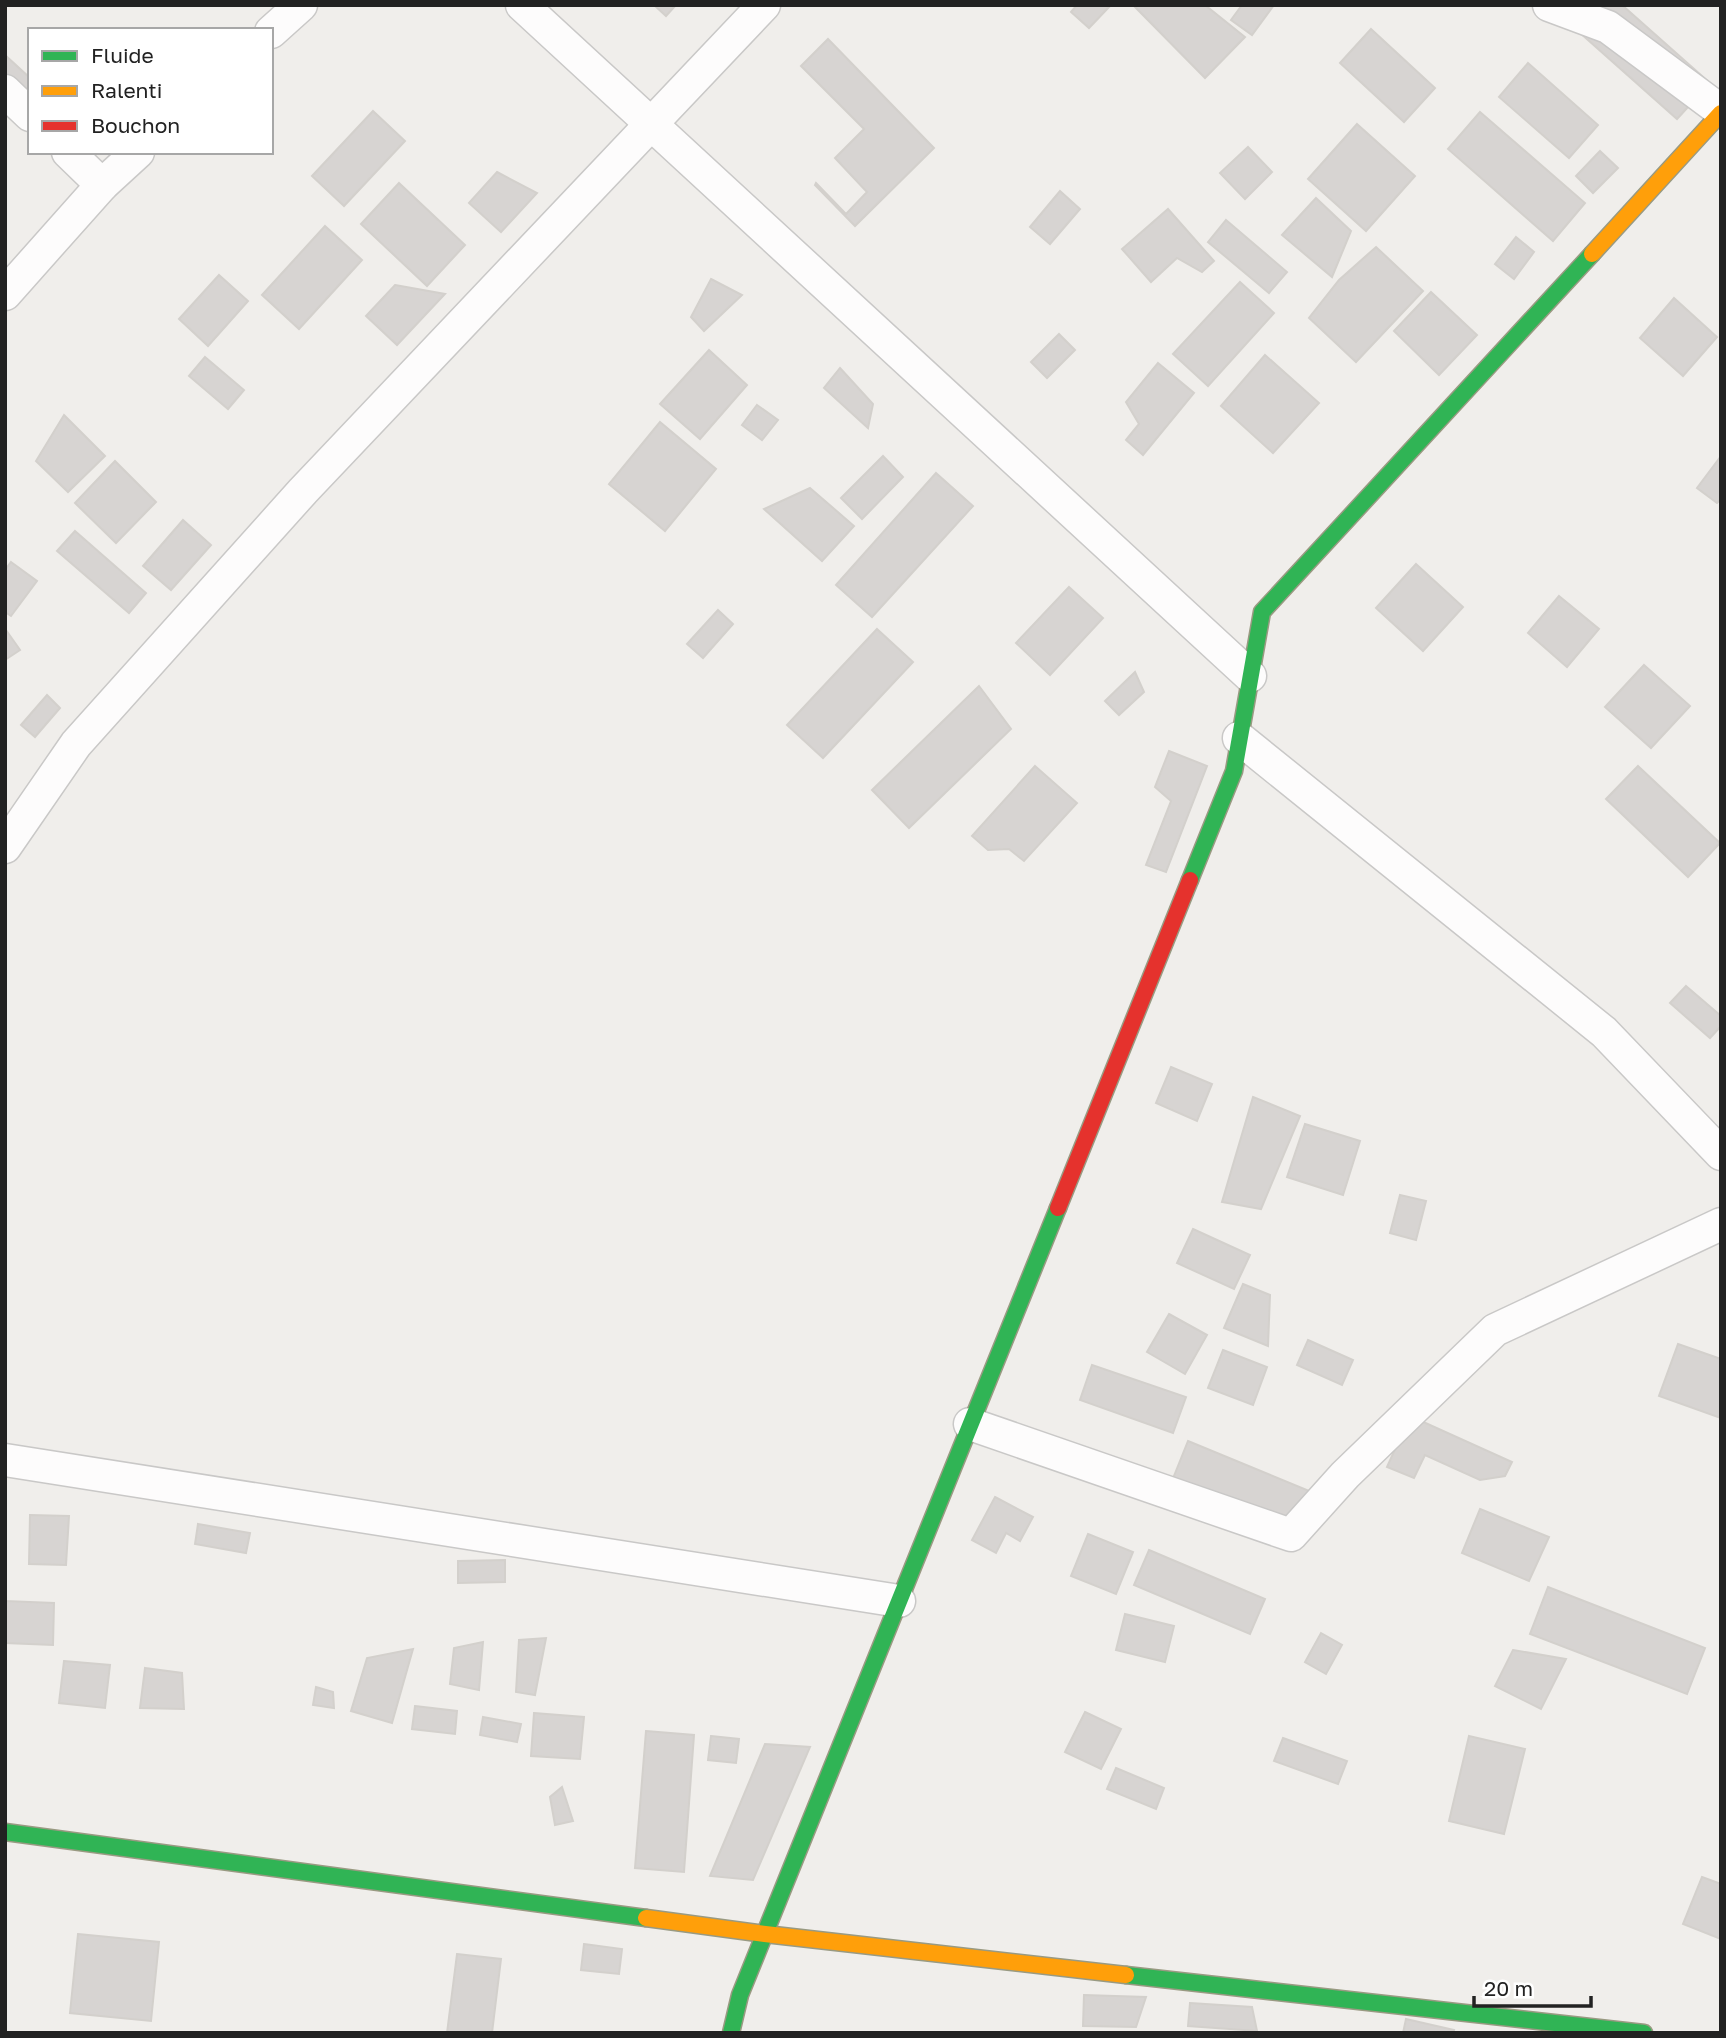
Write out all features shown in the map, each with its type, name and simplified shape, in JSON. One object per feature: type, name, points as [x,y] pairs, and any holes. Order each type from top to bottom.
[{"type":"street","points":[[273,30],[301,5]]},
{"type":"street","points":[[522,5],[1250,676]]},
{"type":"street","points":[[5,847],[76,744],[303,491],[764,5]]},
{"type":"street","points":[[731,2033],[740,1995],[1234,771],[1262,611],[1721,112],[1608,27],[1549,5]]},
{"type":"street","points":[[5,91],[28,113]]},
{"type":"street","points":[[70,154],[102,185]]},
{"type":"street","points":[[5,294],[102,185],[136,154]]},
{"type":"street","points":[[1240,738],[1604,1032],[1721,1154]]},
{"type":"street","points":[[971,1424],[1291,1535],[1345,1475],[1495,1330],[1721,1224]]},
{"type":"street","points":[[5,1460],[899,1601]]},
{"type":"street","points":[[5,1832],[765,1934],[1644,2033]]},
{"type":"building","points":[[654,5],[676,5],[666,16]]},
{"type":"building","points":[[1077,5],[1111,5],[1089,28],[1071,12]]},
{"type":"building","points":[[1133,5],[1205,5],[1245,37],[1205,78]]},
{"type":"building","points":[[1242,5],[1274,5],[1252,35],[1231,20]]},
{"type":"building","points":[[1588,5],[1622,5],[1710,83],[1677,119],[1571,25]]},
{"type":"building","points":[[1371,29],[1435,88],[1404,122],[1340,63]]},
{"type":"building","points":[[828,39],[934,148],[855,226],[815,185],[816,183],[846,214],[867,192],[835,158],[864,129],[801,66]]},
{"type":"building","points":[[5,55],[28,76],[28,87],[5,110]]},
{"type":"building","points":[[1528,63],[1598,125],[1569,158],[1499,97]]},
{"type":"building","points":[[373,111],[405,141],[344,206],[312,176]]},
{"type":"building","points":[[1480,112],[1585,203],[1553,241],[1448,149]]},
{"type":"building","points":[[1357,124],[1415,176],[1366,231],[1308,179]]},
{"type":"building","points":[[1248,147],[1272,172],[1245,199],[1220,173]]},
{"type":"building","points":[[1600,151],[1618,168],[1593,193],[1576,176]]},
{"type":"building","points":[[497,172],[537,193],[501,232],[469,203]]},
{"type":"building","points":[[399,183],[465,245],[427,286],[361,224]]},
{"type":"building","points":[[1060,191],[1080,209],[1050,244],[1030,227]]},
{"type":"building","points":[[1316,198],[1351,231],[1332,277],[1282,235]]},
{"type":"building","points":[[1168,209],[1214,261],[1202,272],[1177,258],[1151,282],[1122,249]]},
{"type":"building","points":[[1226,220],[1287,272],[1269,293],[1208,242]]},
{"type":"building","points":[[325,226],[362,260],[299,329],[262,295]]},
{"type":"building","points":[[1516,237],[1534,252],[1514,279],[1495,264]]},
{"type":"building","points":[[1376,247],[1423,291],[1356,362],[1309,318],[1339,280]]},
{"type":"building","points":[[219,275],[248,301],[208,346],[179,319]]},
{"type":"building","points":[[711,279],[742,295],[704,331],[691,317]]},
{"type":"building","points":[[1240,282],[1274,313],[1208,386],[1173,354]]},
{"type":"building","points":[[395,285],[445,294],[397,345],[366,316]]},
{"type":"building","points":[[1431,292],[1477,335],[1439,375],[1394,331]]},
{"type":"building","points":[[1674,298],[1717,337],[1683,376],[1640,338]]},
{"type":"building","points":[[1059,334],[1075,350],[1047,378],[1031,362]]},
{"type":"building","points":[[709,350],[747,385],[700,439],[660,404]]},
{"type":"building","points":[[1265,355],[1319,403],[1273,453],[1221,406]]},
{"type":"building","points":[[205,357],[244,390],[228,409],[189,376]]},
{"type":"building","points":[[1158,363],[1194,393],[1143,455],[1126,440],[1139,424],[1126,402]]},
{"type":"building","points":[[840,368],[873,404],[868,428],[824,388]]},
{"type":"building","points":[[757,405],[778,420],[762,440],[742,425]]},
{"type":"building","points":[[64,415],[105,456],[68,492],[36,461]]},
{"type":"building","points":[[660,422],[716,469],[665,531],[609,484]]},
{"type":"building","points":[[883,456],[903,477],[862,519],[841,498]]},
{"type":"building","points":[[1721,456],[1721,499],[1717,503],[1697,488]]},
{"type":"building","points":[[115,461],[156,502],[116,543],[75,503]]},
{"type":"building","points":[[936,473],[973,506],[872,617],[836,585]]},
{"type":"building","points":[[810,488],[854,526],[822,561],[764,509]]},
{"type":"building","points":[[183,520],[211,545],[171,590],[143,566]]},
{"type":"building","points":[[75,531],[146,593],[129,613],[57,551]]},
{"type":"building","points":[[11,562],[37,581],[11,616],[5,612],[5,570]]},
{"type":"building","points":[[1416,564],[1463,607],[1423,651],[1376,608]]},
{"type":"building","points":[[1069,587],[1103,618],[1050,675],[1016,643]]},
{"type":"building","points":[[1559,596],[1599,629],[1567,667],[1528,633]]},
{"type":"building","points":[[718,610],[733,624],[703,658],[687,644]]},
{"type":"building","points":[[877,629],[913,662],[823,758],[787,725]]},
{"type":"building","points":[[5,631],[20,650],[5,660]]},
{"type":"building","points":[[1644,665],[1690,706],[1651,748],[1605,707]]},
{"type":"building","points":[[1135,672],[1144,692],[1119,715],[1105,701]]},
{"type":"building","points":[[979,686],[1011,729],[909,828],[872,790]]},
{"type":"building","points":[[47,695],[60,708],[35,737],[21,725]]},
{"type":"building","points":[[1169,751],[1207,766],[1166,872],[1146,865],[1171,801],[1155,787]]},
{"type":"building","points":[[1035,766],[1077,803],[1024,861],[1009,849],[988,850],[972,836]]},
{"type":"building","points":[[1638,766],[1720,843],[1688,877],[1606,799]]},
{"type":"building","points":[[1686,986],[1721,1016],[1721,1026],[1710,1038],[1670,1003]]},
{"type":"building","points":[[1171,1067],[1212,1084],[1197,1121],[1156,1103]]},
{"type":"building","points":[[1253,1097],[1300,1116],[1261,1209],[1222,1202]]},
{"type":"building","points":[[1305,1124],[1360,1141],[1343,1195],[1287,1177]]},
{"type":"building","points":[[1400,1195],[1426,1201],[1416,1240],[1390,1233]]},
{"type":"building","points":[[1193,1229],[1250,1255],[1234,1289],[1177,1263]]},
{"type":"building","points":[[1243,1284],[1270,1295],[1268,1346],[1224,1328]]},
{"type":"building","points":[[1169,1314],[1207,1335],[1185,1374],[1147,1352]]},
{"type":"building","points":[[1308,1340],[1353,1360],[1342,1385],[1297,1365]]},
{"type":"building","points":[[1678,1344],[1721,1359],[1721,1418],[1659,1396]]},
{"type":"building","points":[[1223,1350],[1267,1367],[1253,1405],[1208,1388]]},
{"type":"building","points":[[1092,1365],[1186,1397],[1173,1433],[1080,1400]]},
{"type":"building","points":[[1410,1416],[1512,1462],[1505,1476],[1480,1480],[1425,1455],[1414,1478],[1387,1467]]},
{"type":"building","points":[[1188,1441],[1319,1495],[1299,1545],[1168,1491]]},
{"type":"building","points":[[995,1497],[1033,1517],[1020,1541],[1006,1533],[996,1553],[972,1540]]},
{"type":"building","points":[[1480,1509],[1549,1537],[1529,1581],[1462,1553]]},
{"type":"building","points":[[30,1515],[69,1516],[66,1565],[29,1564]]},
{"type":"building","points":[[198,1524],[250,1533],[246,1553],[195,1544]]},
{"type":"building","points":[[1088,1534],[1133,1552],[1116,1594],[1071,1576]]},
{"type":"building","points":[[1149,1550],[1265,1599],[1250,1634],[1134,1585]]},
{"type":"building","points":[[505,1560],[505,1582],[458,1583],[458,1561]]},
{"type":"building","points":[[1548,1587],[1705,1648],[1687,1694],[1530,1634]]},
{"type":"building","points":[[5,1601],[54,1603],[53,1645],[5,1643]]},
{"type":"building","points":[[1125,1614],[1174,1626],[1165,1662],[1116,1650]]},
{"type":"building","points":[[1321,1633],[1342,1645],[1326,1674],[1305,1662]]},
{"type":"building","points":[[546,1638],[535,1695],[516,1692],[519,1640]]},
{"type":"building","points":[[483,1642],[479,1690],[450,1684],[454,1648]]},
{"type":"building","points":[[413,1649],[392,1723],[351,1711],[367,1658]]},
{"type":"building","points":[[1513,1650],[1566,1659],[1541,1709],[1495,1686]]},
{"type":"building","points":[[64,1661],[110,1665],[105,1708],[59,1703]]},
{"type":"building","points":[[145,1668],[182,1673],[184,1709],[140,1708]]},
{"type":"building","points":[[316,1687],[333,1692],[334,1708],[313,1705]]},
{"type":"building","points":[[415,1706],[457,1711],[455,1734],[412,1729]]},
{"type":"building","points":[[1085,1712],[1121,1729],[1101,1769],[1065,1752]]},
{"type":"building","points":[[534,1713],[584,1717],[580,1759],[531,1756]]},
{"type":"building","points":[[483,1717],[521,1724],[517,1742],[480,1735]]},
{"type":"building","points":[[646,1731],[694,1735],[684,1872],[635,1868]]},
{"type":"building","points":[[711,1736],[739,1739],[736,1763],[708,1760]]},
{"type":"building","points":[[1469,1736],[1525,1749],[1504,1834],[1449,1821]]},
{"type":"building","points":[[1283,1738],[1347,1761],[1338,1784],[1274,1761]]},
{"type":"building","points":[[765,1744],[810,1747],[753,1880],[710,1876]]},
{"type":"building","points":[[1116,1768],[1164,1788],[1156,1809],[1107,1789]]},
{"type":"building","points":[[562,1787],[573,1821],[555,1825],[550,1797]]},
{"type":"building","points":[[1702,1877],[1721,1884],[1721,1939],[1683,1924]]},
{"type":"building","points":[[78,1934],[159,1942],[151,2021],[70,2013]]},
{"type":"building","points":[[584,1944],[622,1949],[619,1974],[581,1970]]},
{"type":"building","points":[[457,1954],[501,1959],[492,2033],[447,2033]]},
{"type":"building","points":[[1084,1995],[1146,1997],[1136,2027],[1083,2026]]},
{"type":"building","points":[[1190,2003],[1252,2007],[1257,2031],[1188,2026]]},
{"type":"building","points":[[1406,2019],[1454,2030],[1453,2033],[1403,2033]]},
{"type":"traffic: fast","points":[[1190,880],[1234,771],[1262,612],[1592,254]]},
{"type":"traffic: fast","points":[[731,2033],[740,1995],[1058,1208]]},
{"type":"traffic: fast","points":[[5,1832],[646,1918]]},
{"type":"traffic: fast","points":[[1126,1975],[1644,2033]]},
{"type":"traffic: slow","points":[[1592,254],[1721,113]]},
{"type":"traffic: slow","points":[[646,1918],[1126,1975]]},
{"type":"traffic: jam","points":[[1058,1208],[1190,880]]}]
